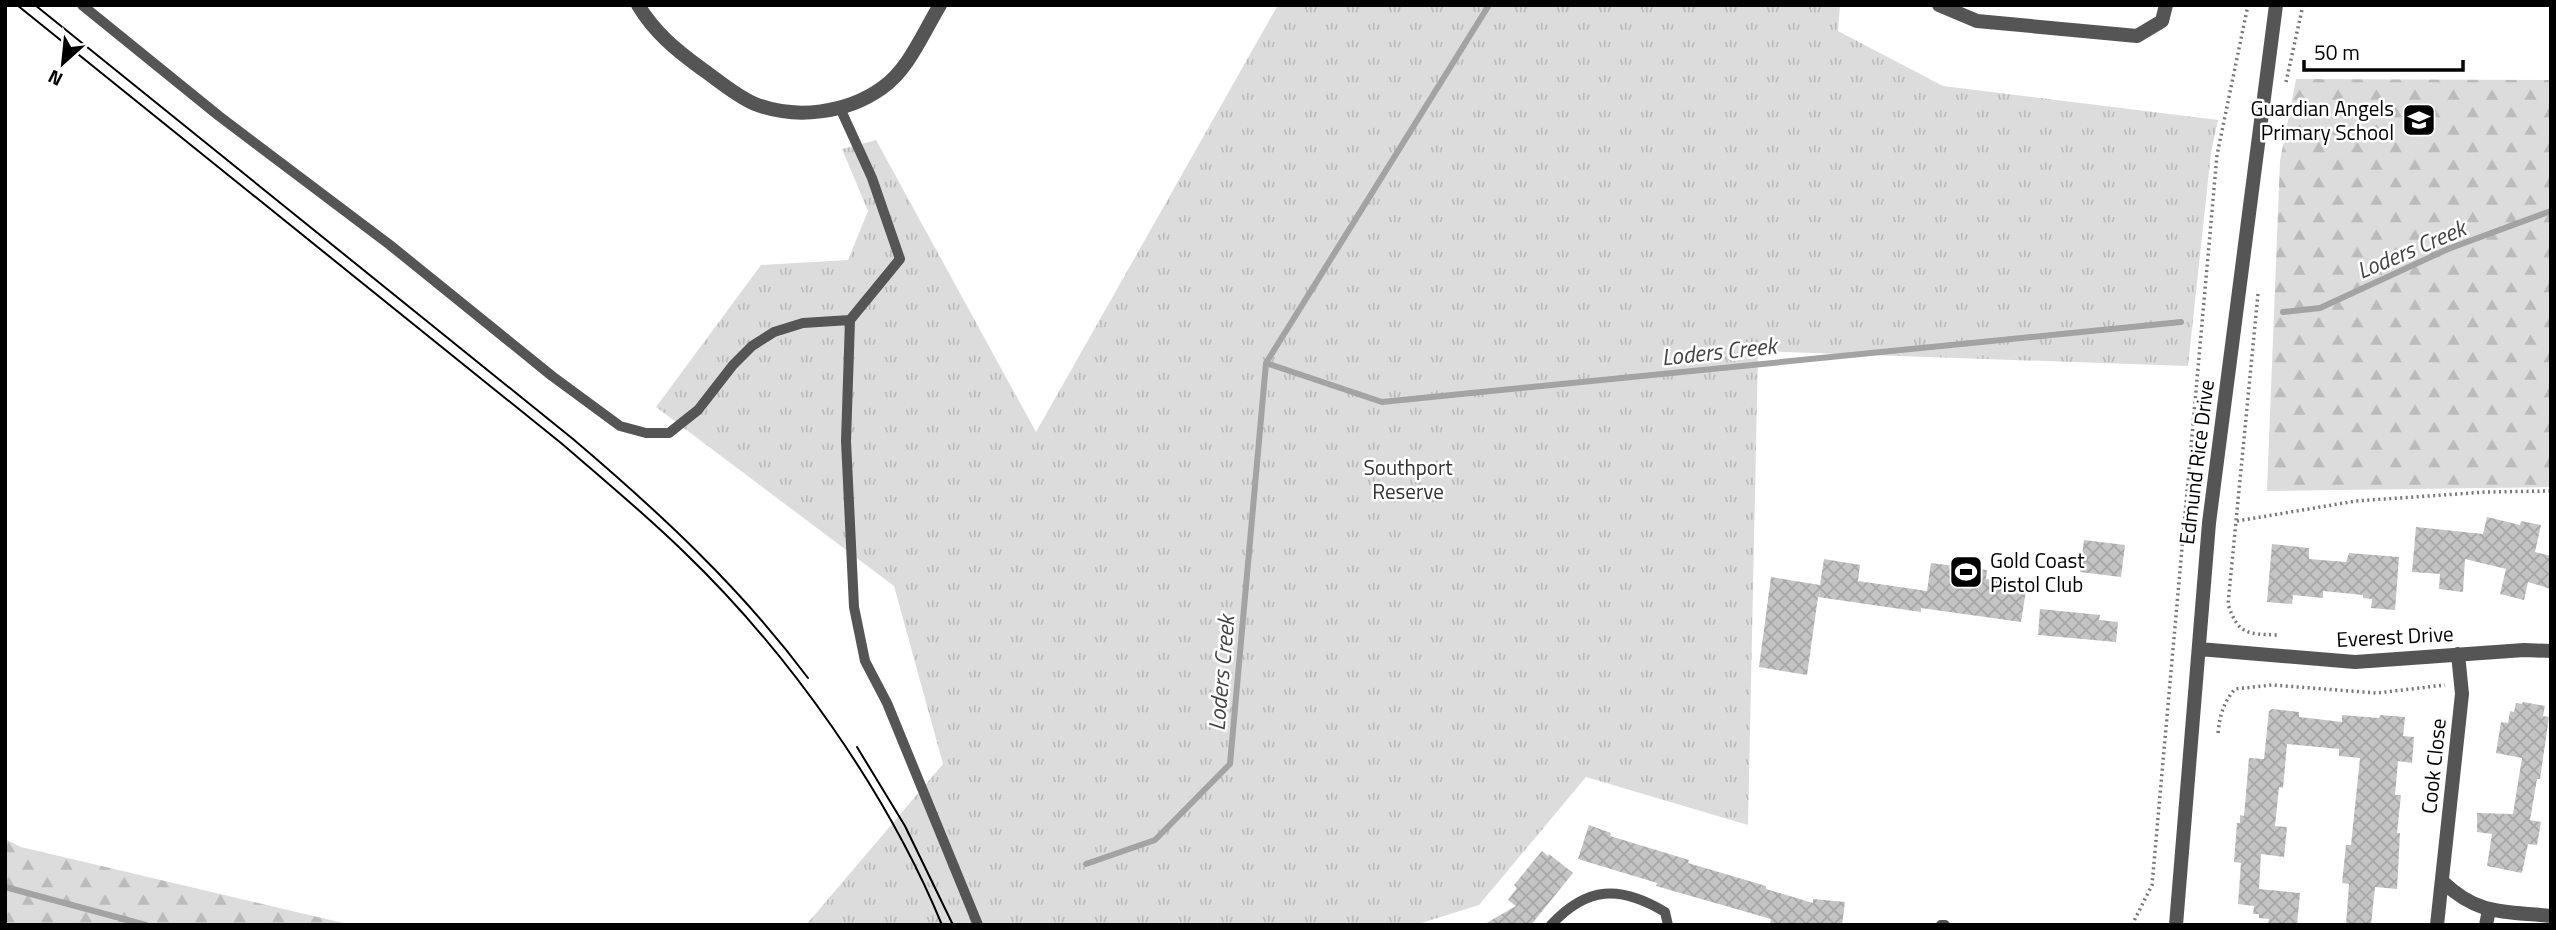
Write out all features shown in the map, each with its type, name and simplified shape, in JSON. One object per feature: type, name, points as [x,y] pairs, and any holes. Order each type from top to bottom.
[{"type":"street","points":[[638,5],[662,38],[752,103],[793,113],[840,108],[881,88],[900,71],[940,5]]},
{"type":"street","points":[[1940,5],[1976,21],[2137,36],[2162,21],[2166,5]]},
{"type":"street","name":"Edmund Rice Drive","points":[[2176,925],[2211,509],[2276,5]]},
{"type":"street","name":"Everest Drive","points":[[2199,649],[2355,662],[2524,650],[2551,651]]},
{"type":"street","name":"Cook Close","points":[[2437,925],[2461,683],[2458,654]]},
{"type":"street","points":[[2443,882],[2488,917],[2551,916]]},
{"type":"lane","points":[[82,5],[219,116],[379,237],[552,376],[620,426],[646,433],[669,433],[698,410],[733,365],[752,346],[774,332],[803,323],[850,320]]},
{"type":"lane","points":[[840,108],[872,178],[900,260],[850,320],[846,441],[854,607],[865,661],[887,703],[978,925]]},
{"type":"lane","points":[[1550,925],[1567,907],[1604,892],[1643,898],[1665,912],[1668,925]]},
{"type":"path","points":[[2132,925],[2152,885],[2217,155],[2248,5]]},
{"type":"path","points":[[2285,84],[2303,5]]},
{"type":"path","points":[[2258,294],[2228,604],[2237,625],[2246,633],[2277,635]]},
{"type":"path","points":[[2237,521],[2356,501],[2486,492],[2551,491]]},
{"type":"path","points":[[2218,733],[2220,714],[2225,701],[2235,689],[2251,685],[2377,693],[2461,683]]},
{"type":"green space","name":"Southport Reserve","points":[[1278,5],[1840,5],[1838,31],[1943,86],[2218,120],[2211,153],[2188,366],[1758,351],[1748,825],[1586,777],[1479,905],[1415,925],[806,925],[943,764],[894,586],[656,407],[761,265],[848,260],[868,211],[842,149],[876,140],[1036,432]]},
{"type":"green space","points":[[2296,79],[2551,80],[2551,487],[2267,491],[2280,161]]},
{"type":"green space","points":[[5,839],[21,847],[352,925],[5,925]]},
{"type":"building","points":[[2487,517],[2520,525],[2521,521],[2541,525],[2535,552],[2551,556],[2551,589],[2528,582],[2524,600],[2500,594],[2506,569],[2465,559],[2463,592],[2439,589],[2440,574],[2412,572],[2416,527],[2483,534]]},
{"type":"building","points":[[2084,540],[2125,545],[2121,577],[2080,572]]},
{"type":"building","points":[[2272,544],[2309,548],[2309,559],[2346,562],[2349,553],[2399,557],[2395,610],[2371,608],[2372,599],[2363,598],[2363,595],[2323,591],[2323,598],[2293,595],[2292,604],[2267,602]]},
{"type":"building","points":[[1824,559],[1860,565],[1858,581],[1927,591],[1931,563],[1987,570],[1986,579],[2027,584],[2021,622],[1921,608],[1921,612],[1818,597],[1807,675],[1759,667],[1771,577],[1820,585]]},
{"type":"building","points":[[2040,609],[2100,615],[2099,620],[2118,622],[2116,642],[2038,635]]},
{"type":"building","points":[[2516,703],[2545,706],[2543,716],[2549,717],[2540,779],[2537,779],[2530,820],[2541,822],[2537,845],[2528,844],[2522,873],[2487,866],[2492,834],[2477,832],[2477,813],[2513,814],[2522,758],[2496,753],[2501,722],[2508,723],[2510,711],[2514,712]]},
{"type":"building","points":[[2269,711],[2299,712],[2299,717],[2342,722],[2342,715],[2405,717],[2403,736],[2414,737],[2412,763],[2398,761],[2395,795],[2401,795],[2397,833],[2400,833],[2397,889],[2375,887],[2371,925],[2346,925],[2349,884],[2342,883],[2346,845],[2351,845],[2360,758],[2339,756],[2339,749],[2287,744],[2283,788],[2279,787],[2275,826],[2287,827],[2284,857],[2261,854],[2259,889],[2300,893],[2297,925],[2268,925],[2269,919],[2253,914],[2254,906],[2238,904],[2241,863],[2234,862],[2237,823],[2240,823],[2240,815],[2244,816],[2249,758],[2264,759]]},
{"type":"building","points":[[1589,825],[1611,833],[1610,836],[1766,886],[1766,889],[1813,903],[1813,899],[1845,902],[1842,925],[1770,925],[1771,919],[1656,886],[1657,883],[1578,859]]},
{"type":"building","points":[[1542,851],[1573,873],[1531,925],[1483,925],[1516,906],[1508,900],[1517,888],[1514,885]]},
{"type":"waterway","name":"Loders Creek","points":[[1086,864],[1155,840],[1230,764],[1266,363],[1489,5]]},
{"type":"waterway","name":"Loders Creek","points":[[2283,312],[2320,308],[2448,249],[2551,211]]},
{"type":"waterway","name":"Loders Creek","points":[[1266,363],[1382,402],[2181,322]]},
{"type":"waterway","name":"Loders Creek","points":[[5,887],[146,925]]},
{"type":"tram line","points":[[17,5],[561,443],[684,552],[760,634],[831,726],[864,774],[893,824],[942,925]]},
{"type":"tram line","points":[[35,5],[605,466],[726,582],[808,678]]},
{"type":"tram line","points":[[857,747],[905,826],[953,925]]},
{"type":"place","name":"Guardian Angels Primary School","points":[[2419,120]]},
{"type":"place","name":"Gold Coast Pistol Club","points":[[1966,572]]}]
